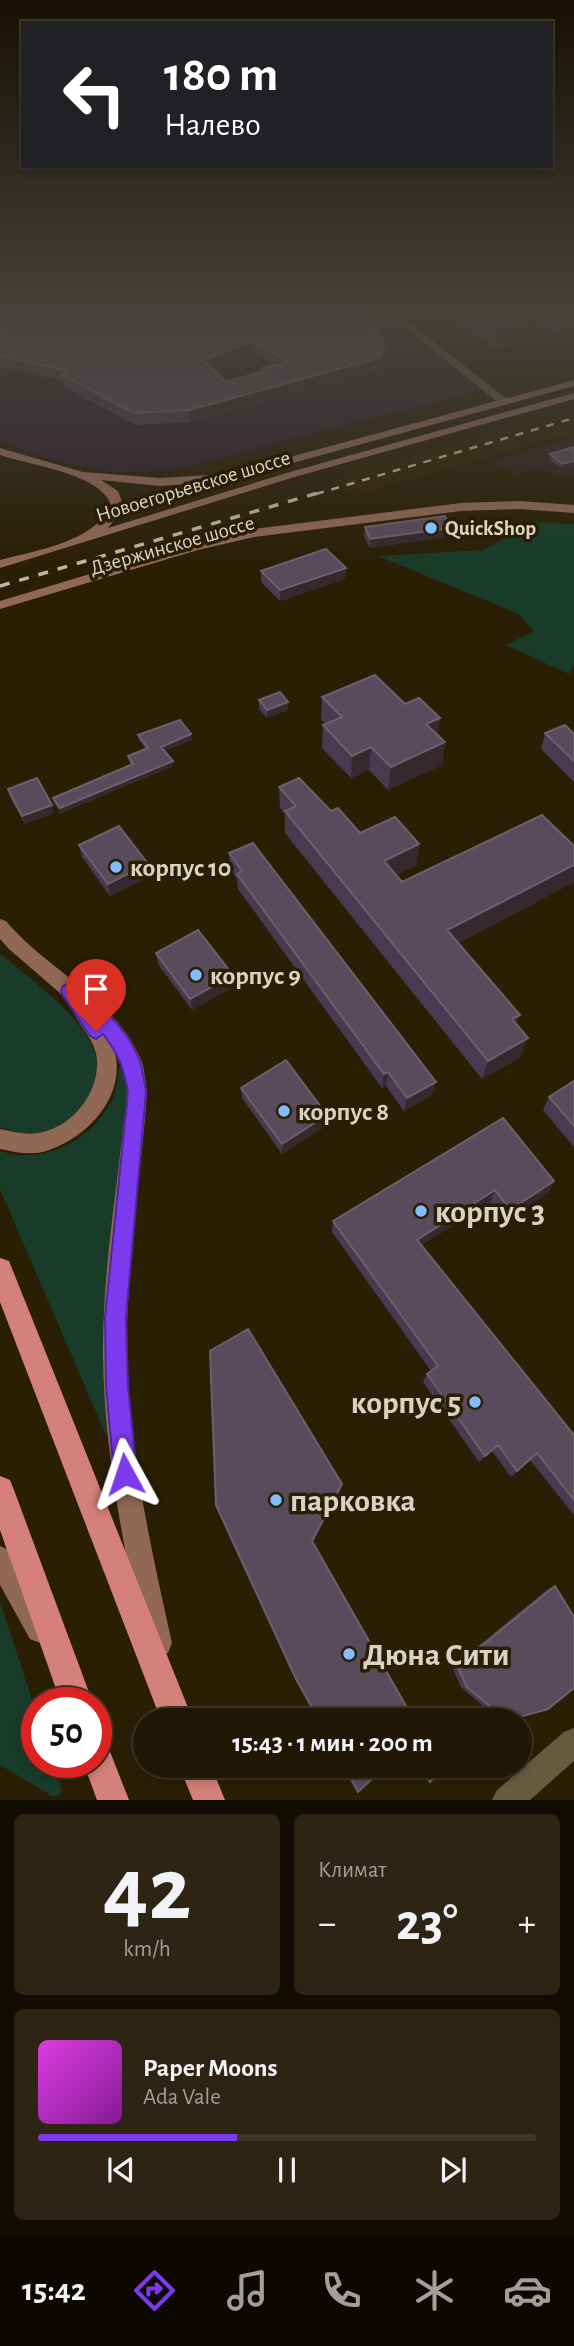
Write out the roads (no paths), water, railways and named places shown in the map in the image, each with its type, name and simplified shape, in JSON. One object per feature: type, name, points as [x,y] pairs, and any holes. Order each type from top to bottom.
[{"type":"highway","points":[[0,1270],[174,1708]]},
{"type":"highway","points":[[0,1490],[70,1687]]},
{"type":"highway","points":[[105,1778],[113,1800]]},
{"type":"highway","points":[[200,1778],[209,1800]]},
{"type":"main road","name":"Новоегорьевское шоссе","points":[[85,475],[160,482],[227,477],[517,397]]},
{"type":"main road","name":"Новоегорьевское шоссе","points":[[66,545],[294,474],[570,397]]},
{"type":"main road","points":[[0,451],[34,463],[85,475],[114,494],[118,507],[113,517],[100,528],[66,545],[0,564]]},
{"type":"main road","name":"Дзержинское шоссе","points":[[0,605],[165,561],[358,520],[461,507],[520,505],[574,509]]},
{"type":"main road","name":"Дзержинское шоссе","points":[[0,618],[165,561]]},
{"type":"main road","points":[[0,926],[37,966],[100,1017],[131,1061],[137,1092],[116,1317],[117,1386],[125,1474],[134,1530],[159,1647],[176,1708]]},
{"type":"main road","points":[[0,1139],[40,1143],[61,1136],[77,1126],[99,1097],[106,1081],[107,1058],[96,1031],[69,991]]},
{"type":"main road","points":[[0,1559],[60,1658]]},
{"type":"street","points":[[507,1800],[574,1742]]},
{"type":"railway","points":[[316,494],[574,418]]},
{"type":"railway","points":[[0,586],[321,492]]},
{"type":"place","name":"QuickShop","points":[[431,528]]},
{"type":"place","name":"корпус 10","points":[[116,867]]},
{"type":"place","name":"корпус 9","points":[[196,975]]},
{"type":"place","name":"корпус 8","points":[[284,1111]]},
{"type":"place","name":"корпус 3","points":[[421,1211]]},
{"type":"place","name":"корпус 5","points":[[475,1402]]},
{"type":"place","name":"парковка","points":[[276,1500]]},
{"type":"place","name":"Дюна Сити","points":[[349,1654]]}]
